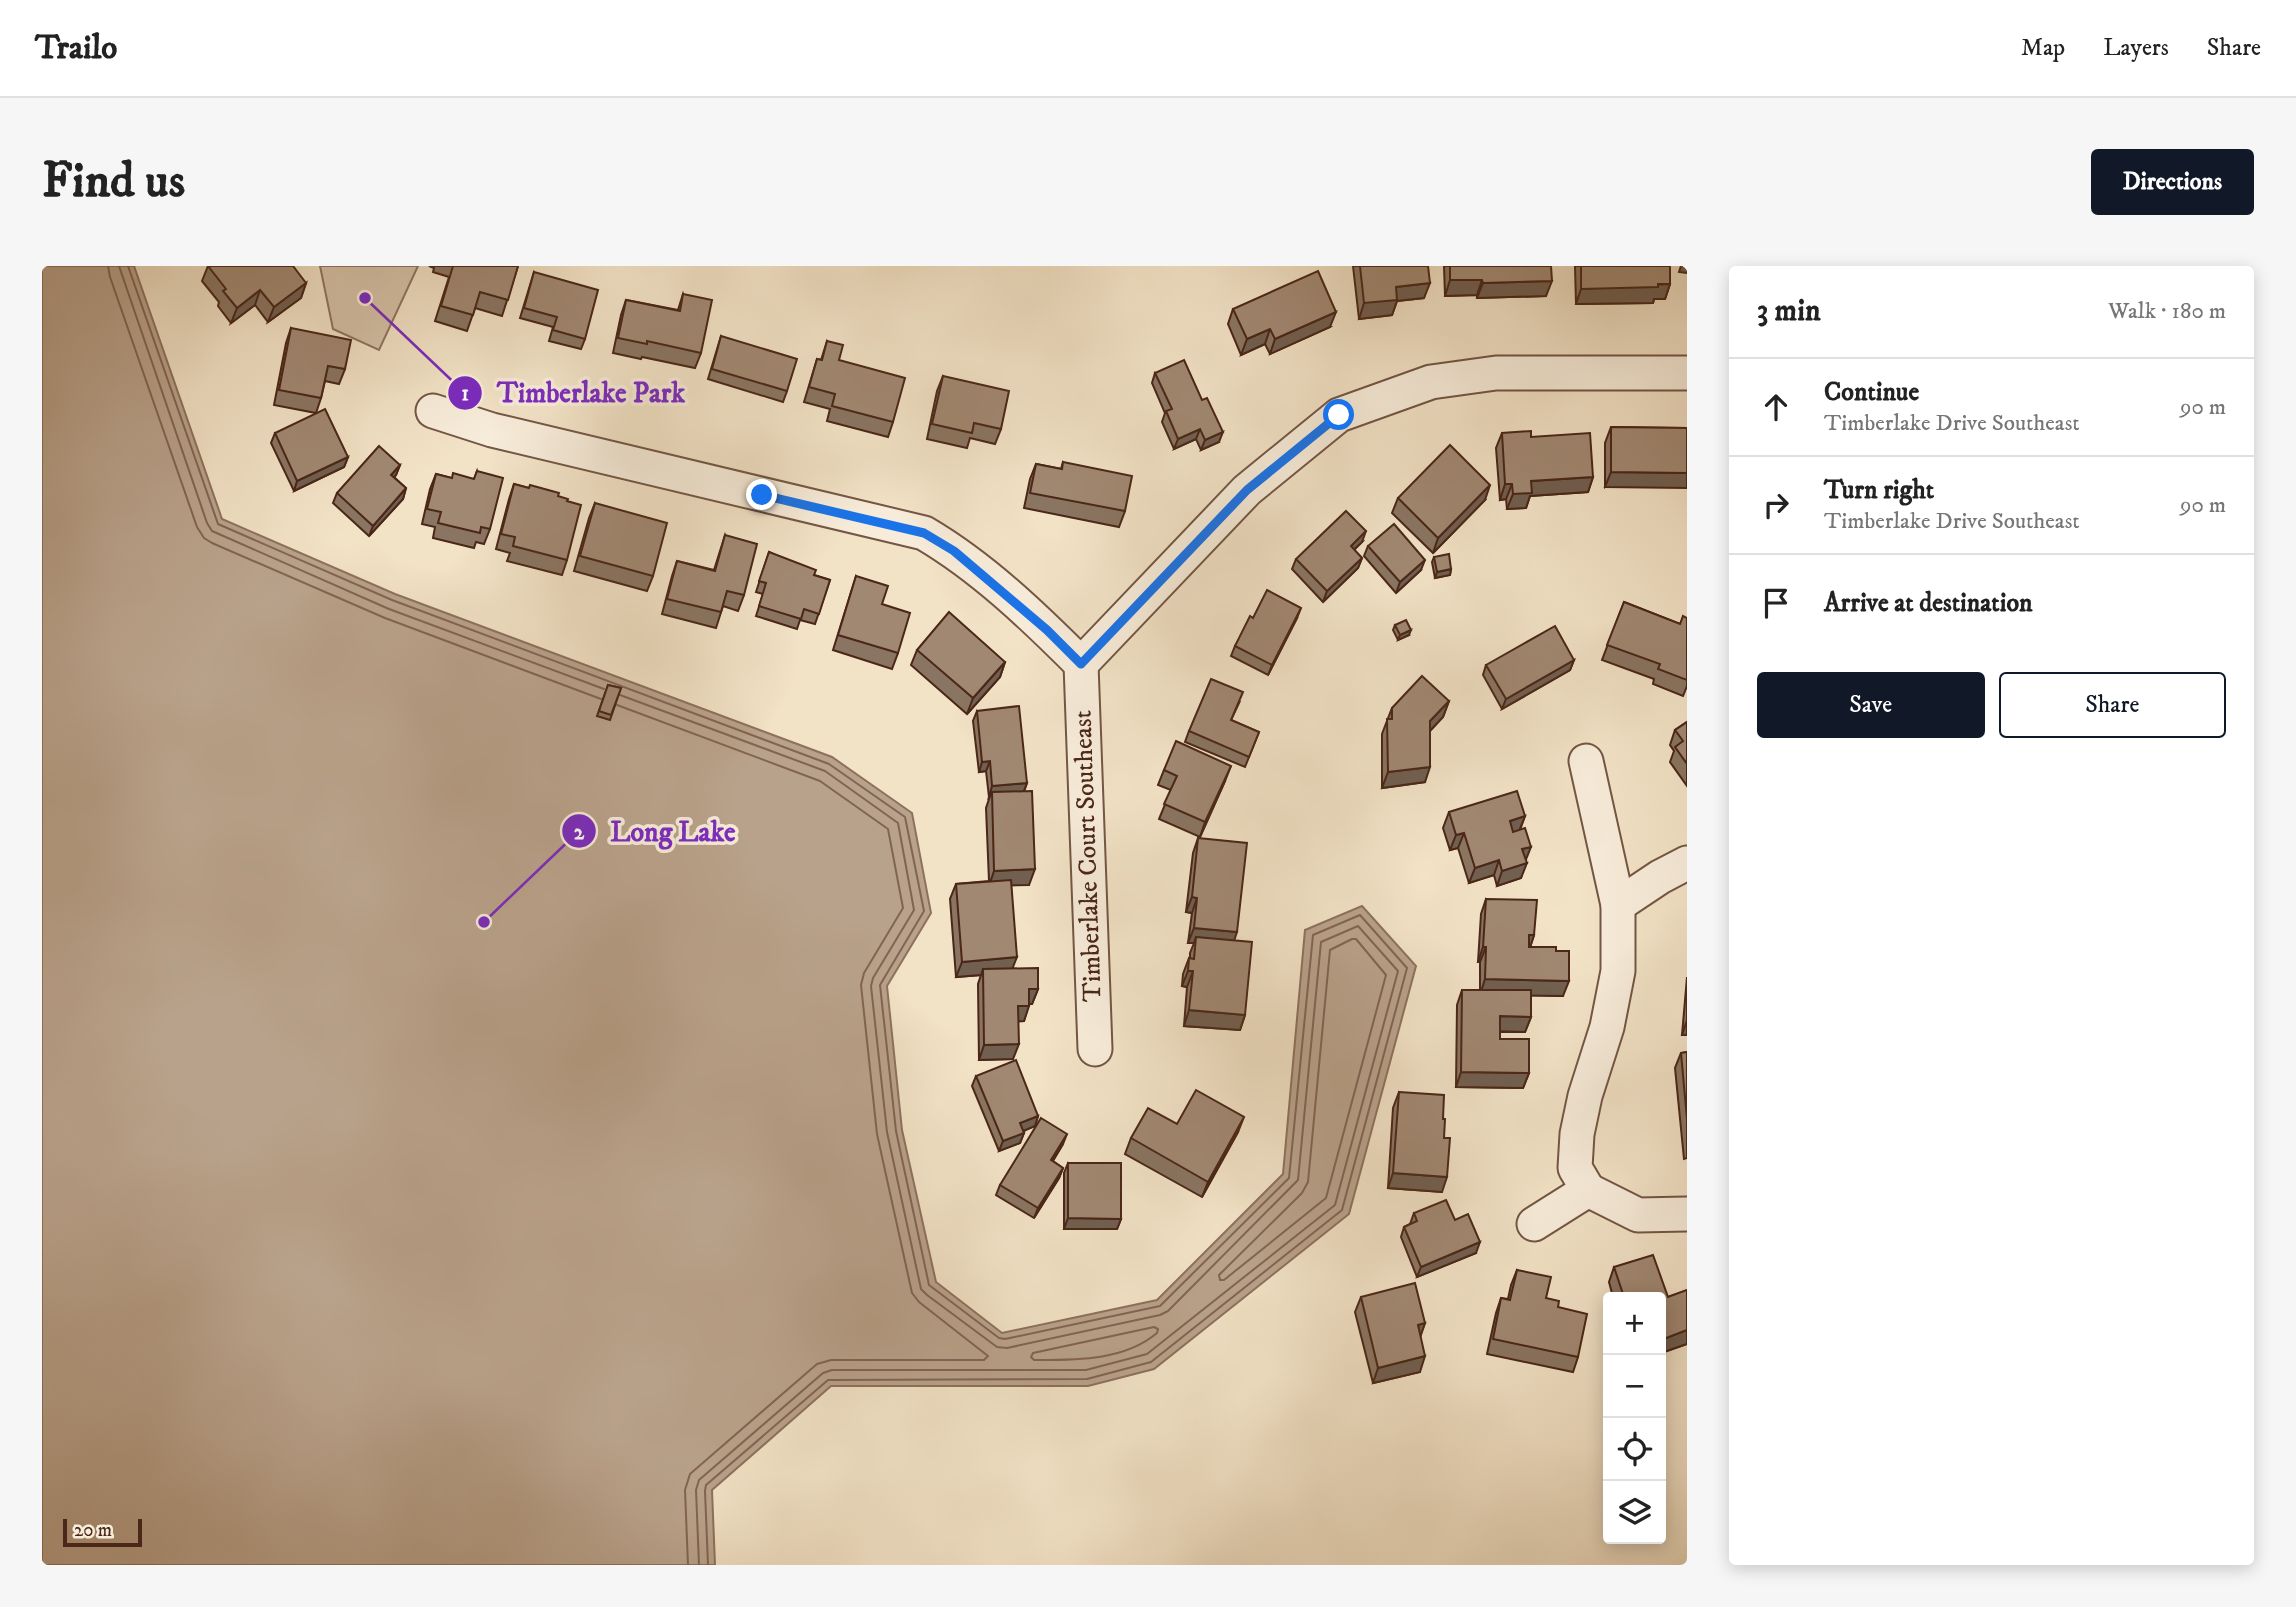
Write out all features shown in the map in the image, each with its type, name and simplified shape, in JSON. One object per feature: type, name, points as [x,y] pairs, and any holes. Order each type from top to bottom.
[{"type":"street","points":[[433,411],[492,430],[924,533],[954,551],[1047,630],[1081,664],[1247,490],[1339,415],[1431,382],[1496,373],[1687,373]]},
{"type":"street","name":"Timberlake Court Southeast","points":[[1081,664],[1095,1048]]},
{"type":"street","points":[[1586,761],[1618,905],[1618,971],[1607,1027],[1585,1096],[1577,1134],[1576,1168],[1588,1190],[1638,1215],[1687,1214]]},
{"type":"street","points":[[1618,905],[1687,863]]},
{"type":"street","points":[[1534,1224],[1588,1190]]},
{"type":"shaded area","points":[[320,266],[418,266],[379,350],[333,329]]},
{"type":"water","points":[[42,266],[134,266],[222,519],[395,594],[832,757],[912,813],[931,913],[887,986],[902,1130],[936,1282],[1002,1333],[1157,1300],[1283,1174],[1305,930],[1362,906],[1416,966],[1349,1214],[1154,1369],[1088,1386],[831,1386],[712,1490],[715,1565],[42,1565]]},
{"type":"building","points":[[208,266],[293,266],[306,283],[274,307],[260,290],[237,308]]},
{"type":"building","points":[[453,266],[518,266],[508,300],[480,292],[473,315],[441,306]]},
{"type":"building","points":[[1360,266],[1428,266],[1430,283],[1396,287],[1397,300],[1364,303]]},
{"type":"building","points":[[1450,266],[1551,266],[1552,281],[1483,283],[1482,280],[1450,280]]},
{"type":"building","points":[[1581,266],[1670,266],[1670,284],[1658,284],[1658,287],[1581,289]]},
{"type":"building","points":[[1318,271],[1336,312],[1275,339],[1270,329],[1247,339],[1233,309]]},
{"type":"building","points":[[534,272],[598,290],[585,339],[553,330],[557,317],[524,308]]},
{"type":"building","points":[[683,294],[712,300],[701,353],[647,341],[647,344],[618,338],[626,300],[680,311]]},
{"type":"building","points":[[291,328],[351,340],[345,369],[328,366],[321,398],[279,390]]},
{"type":"building","points":[[721,336],[797,359],[787,391],[712,369]]},
{"type":"building","points":[[827,341],[843,345],[839,360],[905,378],[893,422],[832,406],[835,394],[809,387],[817,359],[822,360]]},
{"type":"building","points":[[1184,360],[1202,400],[1207,398],[1223,432],[1205,440],[1200,429],[1178,439],[1166,411],[1172,409],[1155,373]]},
{"type":"building","points":[[943,376],[1009,391],[1001,429],[974,423],[972,433],[932,424]]},
{"type":"building","points":[[325,409],[348,457],[297,481],[275,433]]},
{"type":"building","points":[[1611,427],[1687,428],[1687,473],[1611,472]]},
{"type":"building","points":[[1531,431],[1531,437],[1590,433],[1593,477],[1531,481],[1532,493],[1513,494],[1512,484],[1505,484],[1502,433]]},
{"type":"building","points":[[1450,445],[1490,485],[1438,538],[1398,498]]},
{"type":"building","points":[[379,446],[400,465],[391,475],[406,488],[373,526],[337,493]]},
{"type":"building","points":[[1063,462],[1132,476],[1125,511],[1030,493],[1036,464],[1062,469]]},
{"type":"building","points":[[477,471],[503,478],[490,529],[481,527],[480,533],[438,523],[441,512],[427,509],[436,474],[452,478],[453,473],[474,479]]},
{"type":"building","points":[[514,484],[529,488],[530,485],[559,493],[558,496],[568,499],[567,501],[581,505],[567,560],[513,546],[515,537],[501,534]]},
{"type":"building","points":[[595,503],[667,523],[653,576],[580,556]]},
{"type":"building","points":[[1346,511],[1366,531],[1351,546],[1362,558],[1327,591],[1296,559]]},
{"type":"building","points":[[1394,524],[1425,560],[1400,582],[1368,546]]},
{"type":"building","points":[[725,535],[757,544],[744,595],[727,591],[721,612],[667,599],[677,561],[715,571]]},
{"type":"building","points":[[769,552],[816,570],[814,575],[830,580],[819,614],[804,609],[801,619],[759,606],[766,583],[759,581]]},
{"type":"building","points":[[1449,554],[1451,569],[1437,572],[1434,557]]},
{"type":"building","points":[[856,576],[888,586],[882,604],[910,613],[898,653],[838,635]]},
{"type":"building","points":[[1267,590],[1301,608],[1272,665],[1235,646]]},
{"type":"building","points":[[1624,602],[1680,624],[1683,616],[1687,618],[1687,680],[1658,669],[1660,664],[1607,645]]},
{"type":"building","points":[[949,612],[1005,662],[973,698],[917,650]]},
{"type":"building","points":[[1406,620],[1411,630],[1400,635],[1395,625]]},
{"type":"building","points":[[1555,626],[1574,660],[1506,699],[1486,665]]},
{"type":"building","points":[[1422,676],[1449,701],[1430,721],[1430,767],[1388,772],[1387,719],[1392,719],[1392,708]]},
{"type":"building","points":[[1211,679],[1243,692],[1231,720],[1259,732],[1249,757],[1189,731]]},
{"type":"building","points":[[608,685],[621,688],[611,715],[599,711]]},
{"type":"building","points":[[1019,706],[1027,783],[992,786],[990,761],[982,762],[977,711]]},
{"type":"building","points":[[1687,722],[1687,764],[1675,747],[1683,741],[1675,730]]},
{"type":"building","points":[[1176,741],[1231,766],[1205,822],[1164,804],[1177,776],[1164,770]]},
{"type":"building","points":[[1032,791],[1035,869],[994,871],[992,792]]},
{"type":"building","points":[[1517,791],[1525,816],[1510,821],[1513,832],[1525,828],[1531,847],[1522,849],[1527,863],[1502,871],[1499,860],[1475,868],[1464,833],[1456,835],[1449,812]]},
{"type":"building","points":[[1198,838],[1247,843],[1237,932],[1194,928],[1197,898],[1192,897]]},
{"type":"building","points":[[1011,880],[1017,957],[962,962],[956,884]]},
{"type":"building","points":[[1486,899],[1537,900],[1534,935],[1529,935],[1529,947],[1556,947],[1556,951],[1569,951],[1569,981],[1485,979],[1486,947],[1483,947]]},
{"type":"building","points":[[1196,937],[1252,942],[1245,1015],[1189,1010],[1193,971],[1188,971],[1189,958],[1194,959]]},
{"type":"building","points":[[1038,968],[1038,989],[1029,989],[1029,1006],[1018,1006],[1019,1044],[984,1045],[983,969]]},
{"type":"building","points":[[1462,990],[1531,990],[1531,1017],[1500,1016],[1500,1039],[1529,1039],[1529,1073],[1461,1072]]},
{"type":"building","points":[[1687,1052],[1687,1119],[1681,1053]]},
{"type":"building","points":[[1016,1060],[1038,1116],[1020,1123],[1024,1133],[1003,1141],[976,1076]]},
{"type":"building","points":[[1196,1090],[1244,1117],[1208,1182],[1131,1138],[1148,1108],[1177,1124]]},
{"type":"building","points":[[1399,1092],[1444,1095],[1444,1138],[1450,1138],[1447,1177],[1393,1173]]},
{"type":"building","points":[[1041,1118],[1067,1134],[1051,1160],[1063,1168],[1038,1208],[1000,1185]]},
{"type":"building","points":[[1068,1163],[1121,1163],[1121,1219],[1068,1218]]},
{"type":"building","points":[[1446,1200],[1455,1220],[1468,1214],[1480,1242],[1421,1267],[1404,1227],[1417,1221],[1414,1213]]},
{"type":"building","points":[[1653,1255],[1668,1297],[1687,1290],[1687,1330],[1666,1338],[1666,1292],[1622,1292],[1614,1267]]},
{"type":"building","points":[[1517,1270],[1551,1277],[1546,1298],[1559,1301],[1558,1307],[1587,1314],[1578,1357],[1493,1339],[1501,1298],[1510,1300]]},
{"type":"building","points":[[1415,1283],[1425,1323],[1418,1325],[1425,1356],[1378,1368],[1361,1297]]},
{"type":"place","name":"Timberlake Park","points":[[365,298]]},
{"type":"place","name":"Long Lake","points":[[484,922]]},
{"type":"route","points":[[762,495],[924,533],[954,551],[1047,630],[1081,664],[1247,490],[1339,415]]}]
